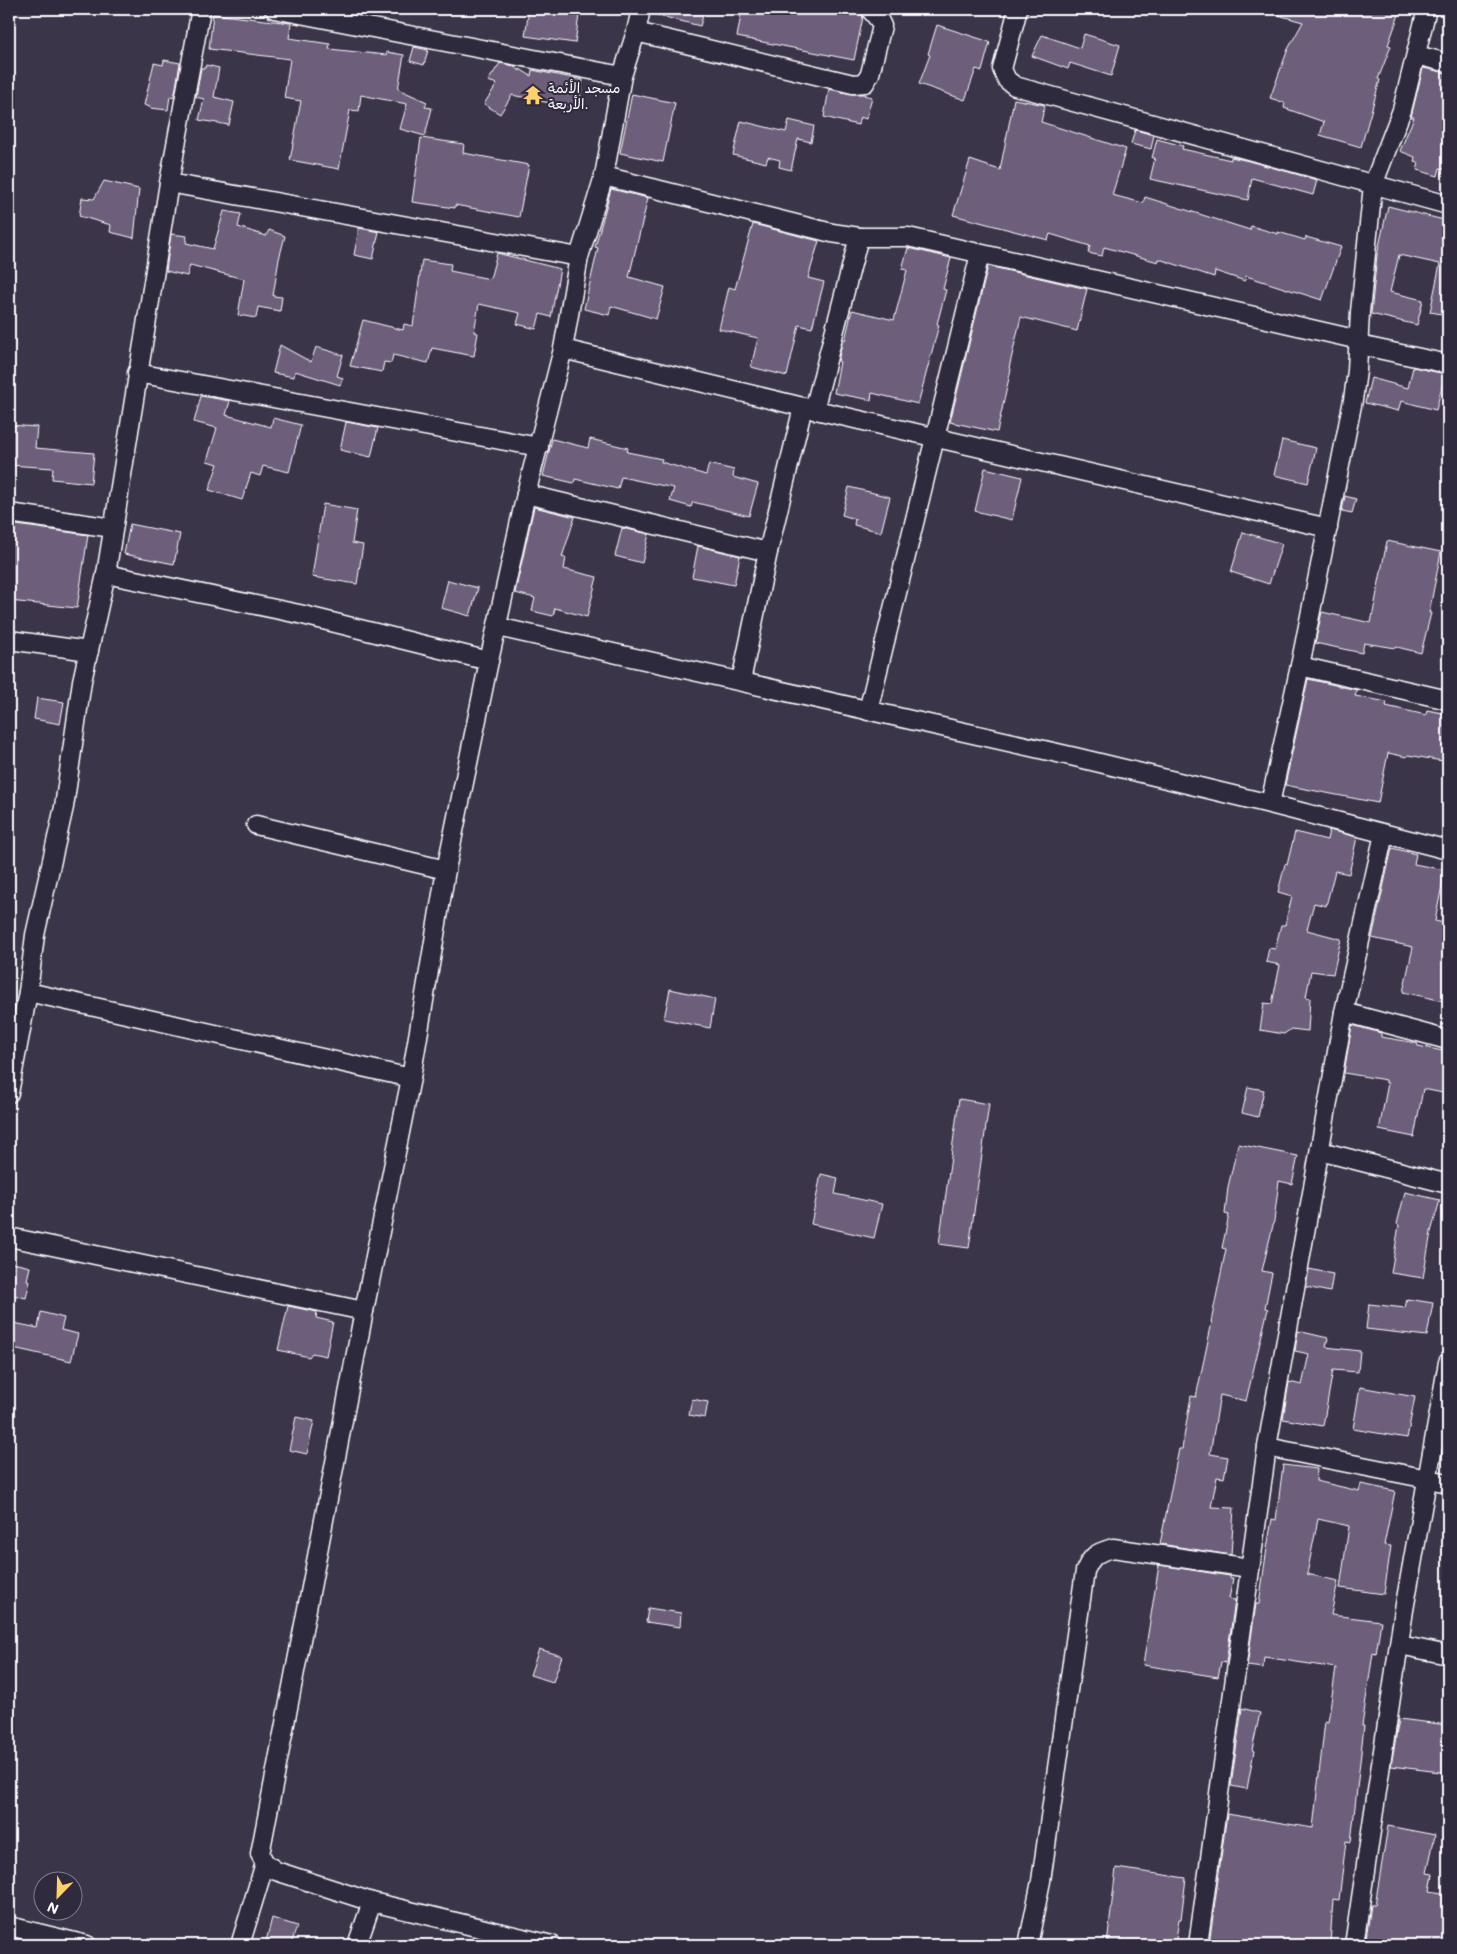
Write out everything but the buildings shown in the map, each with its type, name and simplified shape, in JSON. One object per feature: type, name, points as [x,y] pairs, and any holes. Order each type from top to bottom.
[{"type":"street","points":[[9,1092],[28,992],[35,935],[64,807],[82,681],[106,574],[137,373],[201,9]]},
{"type":"street","points":[[274,9],[622,76]]},
{"type":"street","points":[[552,1945],[532,1943],[372,1902],[276,1871],[265,1863],[260,1854],[364,1311],[412,1078],[446,870],[489,661],[526,494],[563,349],[579,257],[604,176],[622,76],[641,9]]},
{"type":"street","points":[[636,32],[853,84],[865,83],[870,74],[882,26],[880,20],[870,9]]},
{"type":"street","points":[[1018,9],[1002,69],[1006,80],[1015,86],[1448,205]]},
{"type":"street","points":[[1270,804],[1300,666],[1352,400],[1373,185],[1402,110],[1427,9]]},
{"type":"street","points":[[1416,55],[1448,62]]},
{"type":"street","points":[[604,176],[832,233],[859,237],[908,237],[1448,364]]},
{"type":"street","points":[[169,183],[579,257]]},
{"type":"street","points":[[741,681],[768,552],[859,237]]},
{"type":"street","points":[[868,711],[980,254]]},
{"type":"street","points":[[563,349],[1328,528]]},
{"type":"street","points":[[137,373],[539,448]]},
{"type":"street","points":[[526,494],[768,552]]},
{"type":"street","points":[[9,513],[113,528]]},
{"type":"street","points":[[106,574],[299,614],[489,661]]},
{"type":"street","points":[[498,626],[1085,760],[1270,804],[1448,850]]},
{"type":"street","points":[[9,640],[89,651]]},
{"type":"street","points":[[1300,666],[1448,700]]},
{"type":"street","points":[[256,825],[446,870]]},
{"type":"street","points":[[1198,1945],[1268,1447],[1344,1012],[1384,834]]},
{"type":"street","points":[[28,992],[412,1078]]},
{"type":"street","points":[[1344,1012],[1448,1040]]},
{"type":"street","points":[[1320,1151],[1448,1184]]},
{"type":"street","points":[[9,1237],[364,1311]]},
{"type":"street","points":[[1354,1945],[1404,1610],[1448,1362]]},
{"type":"street","points":[[1268,1447],[1448,1484]]},
{"type":"street","points":[[1028,1945],[1042,1871],[1085,1571],[1091,1558],[1100,1552],[1113,1548],[1250,1568]]},
{"type":"street","points":[[1400,1645],[1448,1655]]},
{"type":"street","points":[[240,1945],[265,1863]]},
{"type":"street","points":[[357,1945],[372,1902]]},
{"type":"street","points":[[9,1926],[87,1945]]},
{"type":"place","name":"مسجد الأئمة الأربعة.","points":[[533,95]]}]
